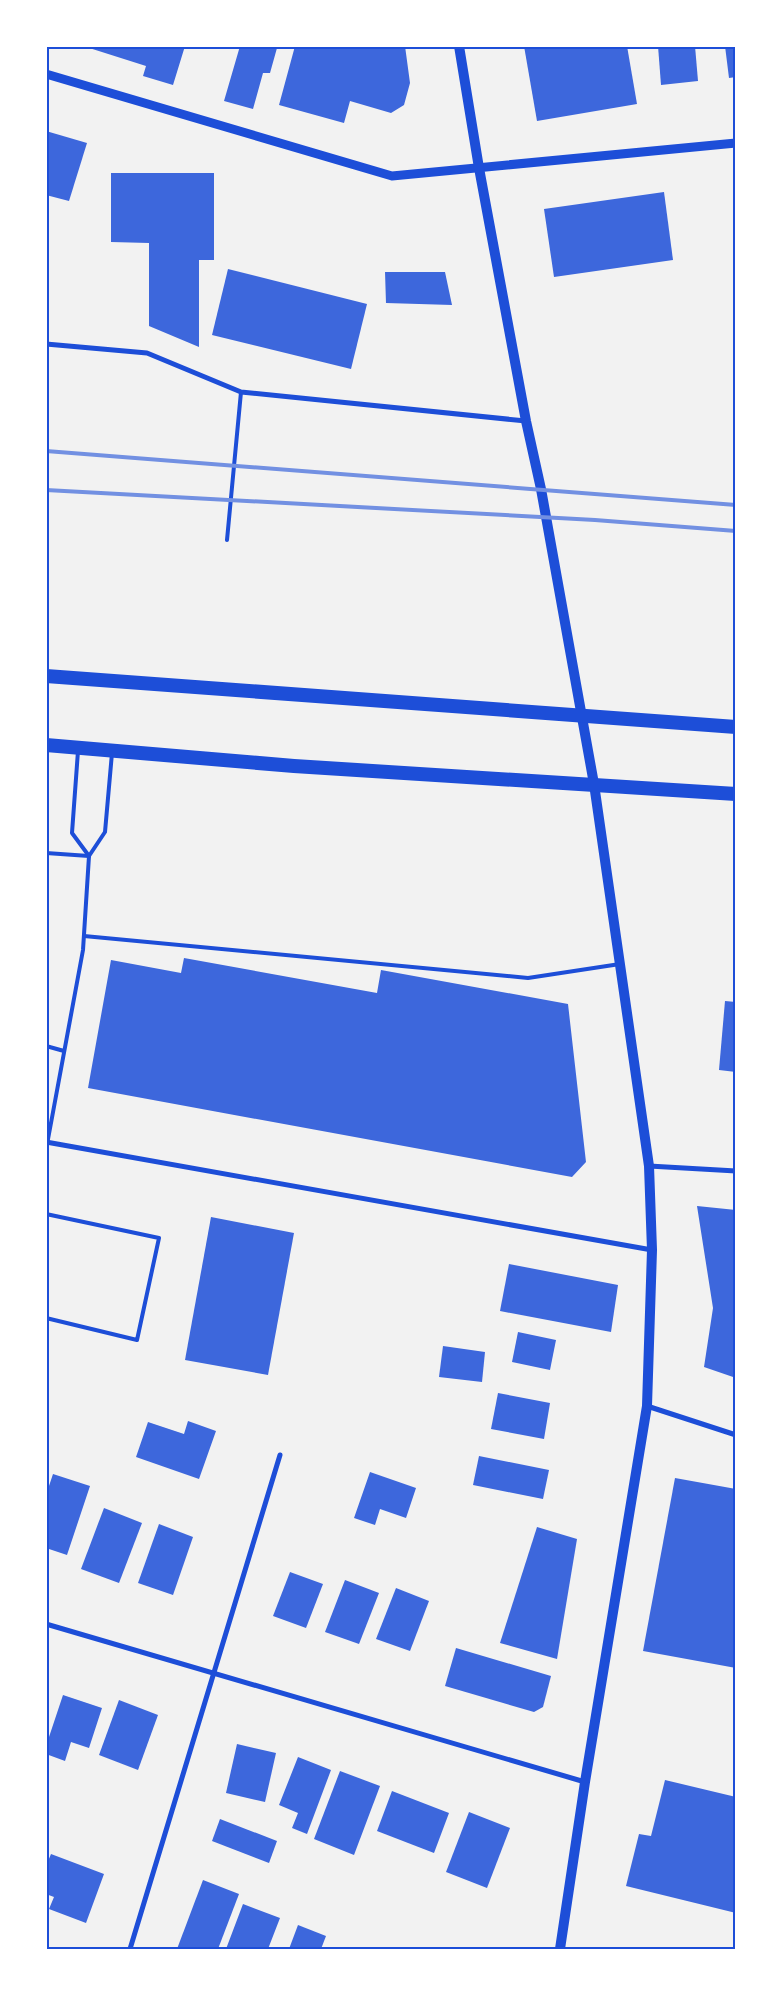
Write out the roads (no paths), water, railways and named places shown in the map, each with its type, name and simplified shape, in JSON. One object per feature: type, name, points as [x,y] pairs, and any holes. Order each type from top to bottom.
[{"type":"highway","points":[[46,676],[736,727]]},
{"type":"highway","points":[[46,744],[294,766],[736,794]]},
{"type":"main road","points":[[459,46],[479,168],[526,421],[542,489],[594,784],[649,1166],[652,1250],[647,1406],[585,1782],[560,1949]]},
{"type":"street","points":[[46,74],[392,176],[736,143]]},
{"type":"street","points":[[46,344],[147,353],[241,392],[526,421]]},
{"type":"street","points":[[47,1142],[652,1250]]},
{"type":"street","points":[[649,1166],[736,1171]]},
{"type":"street","points":[[647,1406],[736,1435]]},
{"type":"street","points":[[130,1949],[280,1455]]},
{"type":"street","points":[[46,1624],[585,1782]]},
{"type":"lane","points":[[227,540],[241,392]]},
{"type":"lane","points":[[78,747],[72,833],[89,856]]},
{"type":"lane","points":[[46,1150],[84,936],[89,856],[105,832],[112,749]]},
{"type":"lane","points":[[46,853],[89,856]]},
{"type":"lane","points":[[84,936],[528,978],[620,964]]},
{"type":"lane","points":[[46,1046],[64,1051]]},
{"type":"lane","points":[[46,1214],[159,1238],[138,1340],[46,1318]]},
{"type":"railway","points":[[46,451],[736,505]]},
{"type":"railway","points":[[46,490],[595,520],[736,531]]}]
